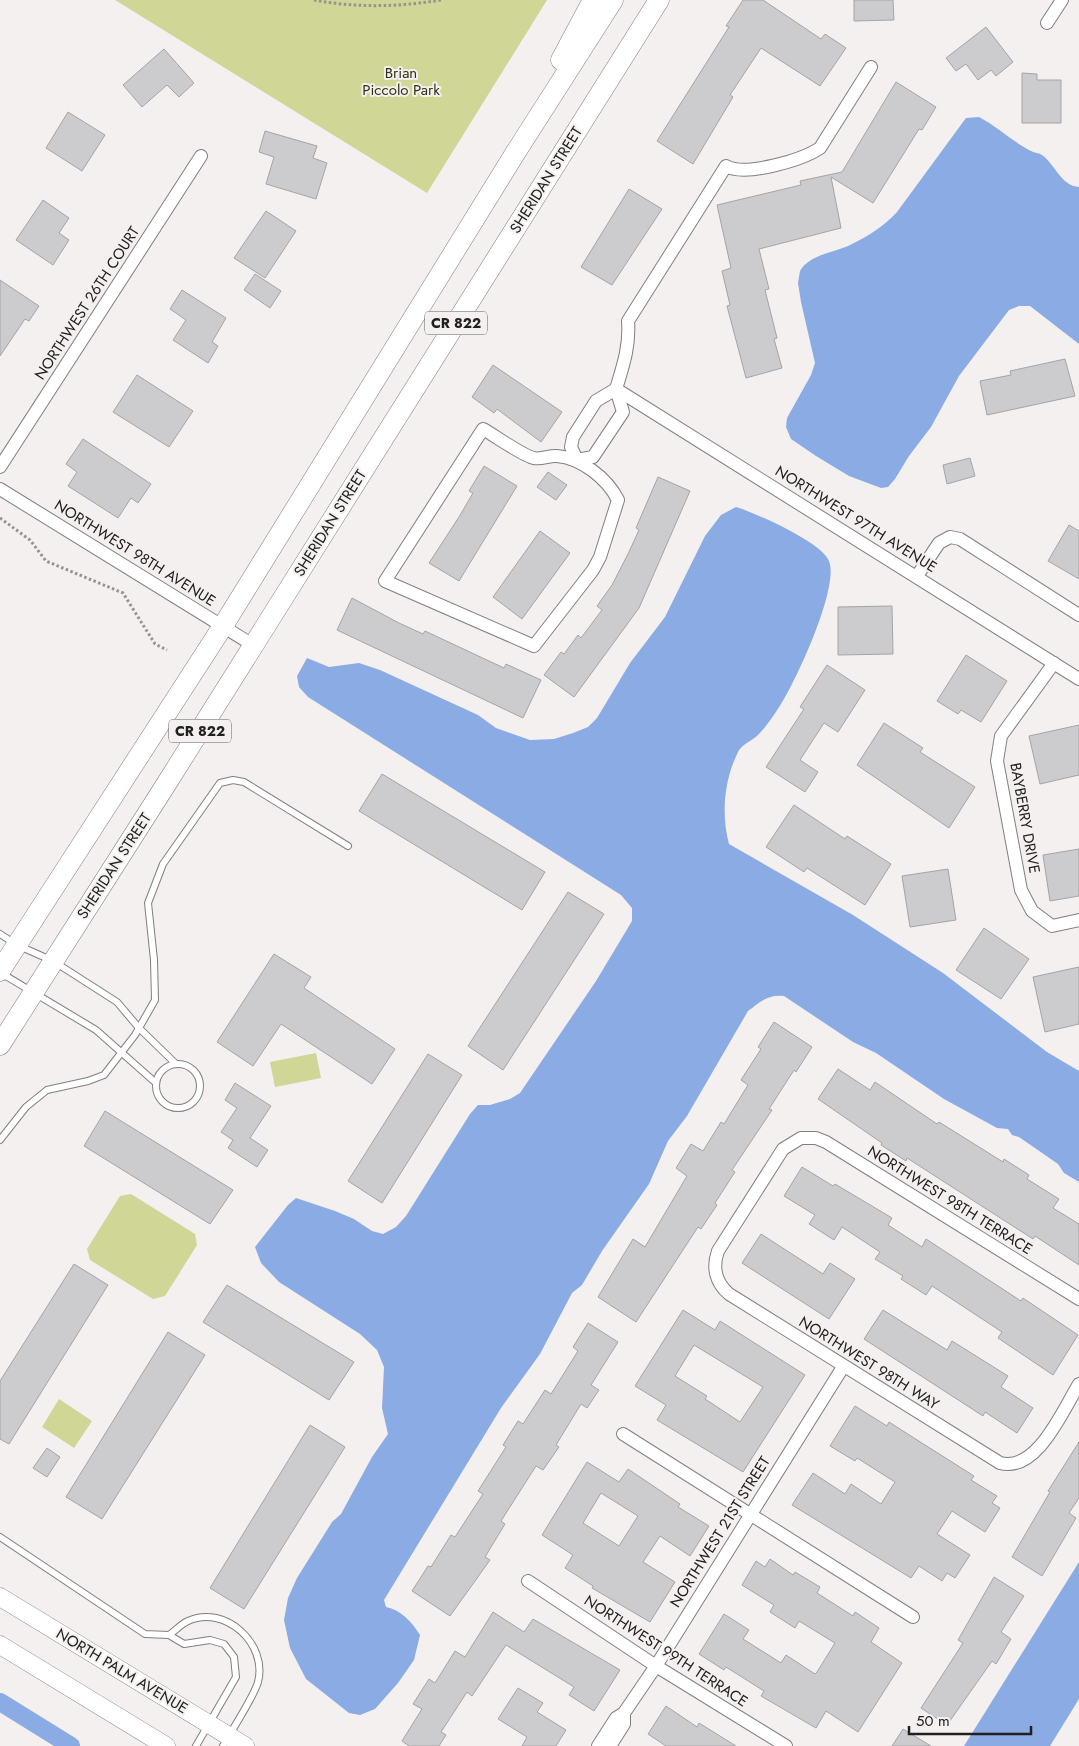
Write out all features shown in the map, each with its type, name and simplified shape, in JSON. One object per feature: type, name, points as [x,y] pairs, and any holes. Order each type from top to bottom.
[{"type":"main road","points":[[514,155],[593,0]]},
{"type":"main road","name":"CR 822","points":[[0,972],[8,940],[223,626],[514,155],[613,0]]},
{"type":"main road","name":"SHERIDAN STREET","points":[[0,1045],[659,0]]},
{"type":"main road","name":"NORTH PALM AVENUE","points":[[0,1597],[208,1724],[225,1741],[245,1746]]},
{"type":"main road","points":[[0,1645],[166,1746]]},
{"type":"street","points":[[1047,23],[1062,0]]},
{"type":"street","points":[[616,389],[596,401],[573,437],[571,447],[577,460],[614,492],[618,500],[594,570],[534,646],[385,581],[483,429],[534,458],[556,455],[577,460],[593,457],[623,412],[616,389],[627,354],[629,340],[628,321],[726,166],[733,170],[744,171],[807,156],[820,148],[871,67]]},
{"type":"street","name":"NORTHWEST 26TH COURT","points":[[0,467],[201,156]]},
{"type":"street","name":"NORTHWEST 97TH AVENUE","points":[[616,389],[1079,679]]},
{"type":"street","name":"NORTHWEST 98TH AVENUE","points":[[0,489],[253,645]]},
{"type":"street","points":[[917,576],[939,543],[950,537],[960,539],[1079,615]]},
{"type":"street","name":"BAYBERRY DRIVE","points":[[1054,663],[1001,736],[997,761],[1022,890],[1032,911],[1052,926],[1079,920]]},
{"type":"street","name":"NORTHWEST 98TH TERRACE","points":[[716,1272],[718,1251],[778,1155],[787,1145],[801,1138],[816,1138],[826,1142],[1079,1300]]},
{"type":"street","name":"NORTHWEST 98TH WAY","points":[[716,1272],[720,1284],[730,1294],[990,1458],[1006,1464],[1016,1464],[1035,1453],[1079,1384]]},
{"type":"street","name":"NORTHWEST 21ST STREET","points":[[598,1746],[616,1718],[624,1713],[656,1666],[843,1367]]},
{"type":"street","points":[[623,1434],[913,1617]]},
{"type":"street","name":"NORTHWEST 99TH TERRACE","points":[[528,1582],[656,1666],[786,1746]]},
{"type":"street","name":"NORTHWEST 21ST STREET","points":[[610,1746],[624,1724],[624,1713]]},
{"type":"lane","points":[[0,1140],[26,1106],[47,1090],[88,1081],[104,1075],[139,1028],[155,1000],[154,960],[148,902],[163,864],[220,783],[233,780],[244,782],[348,846]]},
{"type":"lane","points":[[8,940],[53,961],[117,1002],[139,1028],[176,1064]]},
{"type":"lane","points":[[0,972],[80,1018],[156,1082]]},
{"type":"lane","points":[[176,1064],[186,1065],[199,1080],[198,1094],[192,1103],[177,1108],[163,1104],[156,1091],[156,1082],[165,1068],[176,1064]]},
{"type":"lane","points":[[0,1537],[145,1634],[170,1636],[184,1644],[210,1640],[224,1644],[234,1657],[236,1677],[196,1746]]},
{"type":"lane","points":[[170,1636],[188,1621],[208,1617],[232,1623],[249,1639],[259,1659],[258,1683],[225,1741]]},
{"type":"path","points":[[314,0],[363,7],[407,5],[441,0]]},
{"type":"path","points":[[0,518],[30,540],[46,561],[123,593],[155,644],[167,650]]},
{"type":"green space","name":"Brian Piccolo Park","points":[[115,0],[547,0],[427,193]]},
{"type":"green space","points":[[316,1053],[321,1078],[275,1087],[270,1062]]},
{"type":"green space","points":[[131,1194],[195,1234],[197,1245],[165,1296],[153,1299],[90,1260],[87,1249],[120,1196]]},
{"type":"green space","points":[[59,1399],[92,1421],[74,1448],[42,1427]]},
{"type":"water","points":[[979,117],[1032,152],[1042,155],[1067,183],[1079,187],[1079,344],[1030,306],[1019,306],[1009,310],[959,376],[931,427],[909,456],[895,479],[888,487],[881,488],[849,476],[816,456],[791,439],[786,427],[787,418],[811,375],[815,363],[801,302],[798,283],[800,271],[809,261],[855,243],[886,222],[897,212],[966,118]]},
{"type":"water","points":[[736,507],[771,521],[812,544],[828,559],[831,571],[829,588],[823,609],[797,675],[779,708],[758,735],[740,749],[733,763],[725,798],[725,821],[729,844],[853,915],[943,973],[1047,1052],[1079,1071],[1079,1182],[1064,1173],[1058,1164],[1019,1137],[1012,1135],[1008,1129],[997,1128],[944,1099],[876,1053],[853,1042],[784,996],[773,996],[764,999],[748,1011],[687,1116],[668,1141],[649,1184],[602,1251],[582,1285],[572,1293],[540,1354],[501,1408],[384,1600],[386,1607],[406,1617],[420,1635],[414,1660],[398,1683],[375,1709],[360,1715],[349,1713],[306,1679],[290,1648],[284,1620],[288,1598],[297,1578],[332,1522],[341,1514],[372,1457],[388,1434],[382,1408],[384,1367],[377,1350],[360,1334],[279,1282],[261,1263],[255,1247],[288,1205],[296,1198],[354,1219],[372,1231],[383,1234],[396,1227],[406,1216],[470,1114],[478,1105],[490,1105],[510,1099],[520,1093],[596,981],[632,921],[632,908],[621,895],[308,697],[299,687],[297,676],[307,658],[329,667],[359,663],[380,670],[478,715],[496,728],[530,740],[554,739],[573,733],[588,727],[597,718],[630,663],[665,617],[705,536],[721,515]]},
{"type":"water","points":[[1079,1562],[1079,1699],[1050,1746],[964,1746]]},
{"type":"building","points":[[743,0],[763,0],[821,39],[825,34],[846,48],[820,86],[761,48],[730,95],[733,97],[693,164],[657,141],[729,27],[726,26]]},
{"type":"building","points":[[854,0],[893,0],[894,20],[854,21]]},
{"type":"building","points":[[986,27],[1013,62],[996,76],[991,70],[978,80],[966,64],[956,71],[946,58]]},
{"type":"building","points":[[164,49],[194,83],[179,97],[167,85],[142,107],[123,85]]},
{"type":"building","points":[[1022,73],[1037,74],[1037,80],[1061,80],[1061,123],[1022,123]]},
{"type":"building","points":[[896,82],[936,107],[922,130],[919,129],[873,203],[831,177],[841,228],[759,249],[769,289],[765,290],[777,338],[774,339],[782,368],[746,378],[727,306],[730,305],[722,271],[731,268],[717,205],[801,185],[800,181],[842,172]]},
{"type":"building","points":[[68,112],[105,135],[82,171],[46,148]]},
{"type":"building","points":[[265,131],[317,146],[313,158],[327,163],[316,199],[266,184],[274,157],[259,152]]},
{"type":"building","points":[[629,189],[662,209],[612,285],[581,267]]},
{"type":"building","points":[[43,200],[69,218],[59,233],[69,240],[53,265],[16,240]]},
{"type":"building","points":[[266,211],[296,231],[265,278],[234,258]]},
{"type":"building","points":[[255,274],[281,291],[270,308],[244,290]]},
{"type":"building","points":[[0,280],[39,306],[29,321],[25,319],[0,356]]},
{"type":"building","points":[[182,290],[226,318],[212,342],[218,346],[208,363],[173,340],[186,320],[170,309]]},
{"type":"building","points":[[1065,359],[1075,396],[987,415],[980,381],[1011,375],[1010,371]]},
{"type":"building","points":[[493,365],[562,412],[541,442],[497,409],[494,413],[472,397]]},
{"type":"building","points":[[137,375],[193,411],[169,447],[113,412]]},
{"type":"building","points":[[83,439],[151,484],[138,503],[131,498],[118,518],[68,486],[77,472],[66,464]]},
{"type":"building","points":[[970,458],[975,476],[947,484],[943,465]]},
{"type":"building","points":[[484,466],[517,486],[459,581],[429,563],[473,493],[469,491]]},
{"type":"building","points":[[548,472],[567,485],[556,500],[537,487]]},
{"type":"building","points":[[658,477],[690,491],[639,608],[574,697],[544,675],[561,652],[564,654],[578,635],[581,638],[602,610],[597,606],[612,585],[628,554],[639,530],[636,528]]},
{"type":"building","points":[[1069,525],[1079,531],[1079,579],[1048,561]]},
{"type":"building","points":[[540,531],[570,553],[522,619],[493,597]]},
{"type":"building","points":[[352,598],[423,634],[425,631],[504,668],[506,664],[541,680],[523,718],[337,630]]},
{"type":"building","points":[[892,606],[893,654],[838,655],[838,607]]},
{"type":"building","points":[[966,655],[1007,681],[981,722],[961,710],[958,714],[937,701]]},
{"type":"building","points":[[827,665],[865,690],[838,732],[824,723],[800,760],[818,772],[805,792],[766,767],[804,709],[800,707]]},
{"type":"building","points":[[884,723],[923,748],[920,752],[975,787],[949,828],[857,765]]},
{"type":"building","points":[[1079,725],[1079,775],[1040,784],[1029,736]]},
{"type":"building","points":[[382,774],[545,872],[522,910],[359,811]]},
{"type":"building","points":[[794,805],[845,839],[847,836],[891,864],[865,905],[807,868],[804,872],[766,847]]},
{"type":"building","points":[[1079,849],[1079,896],[1050,901],[1043,855]]},
{"type":"building","points":[[948,869],[956,920],[910,927],[902,876]]},
{"type":"building","points":[[568,892],[604,914],[503,1070],[468,1046]]},
{"type":"building","points":[[984,928],[1029,959],[1001,999],[956,970]]},
{"type":"building","points":[[274,954],[311,977],[304,988],[395,1049],[372,1084],[281,1024],[253,1066],[217,1042]]},
{"type":"building","points":[[1079,967],[1079,1024],[1045,1032],[1033,977]]},
{"type":"building","points":[[774,1022],[812,1047],[796,1072],[794,1070],[769,1109],[772,1110],[732,1170],[735,1172],[715,1203],[717,1205],[701,1229],[698,1227],[636,1322],[598,1297],[633,1239],[645,1247],[687,1176],[676,1168],[691,1144],[703,1151],[721,1122],[724,1124],[748,1085],[741,1080],[761,1049],[758,1047]]},
{"type":"building","points":[[428,1054],[462,1075],[382,1203],[348,1181]]},
{"type":"building","points":[[838,1069],[870,1090],[875,1082],[937,1124],[939,1122],[1003,1162],[1004,1159],[1029,1175],[1027,1179],[1059,1199],[1053,1208],[1079,1224],[1079,1265],[1035,1236],[1033,1239],[907,1158],[906,1161],[818,1099]]},
{"type":"building","points":[[235,1083],[271,1106],[250,1138],[268,1150],[257,1167],[228,1148],[233,1140],[221,1132],[237,1108],[225,1100]]},
{"type":"building","points":[[105,1111],[233,1190],[210,1224],[84,1146]]},
{"type":"building","points":[[802,1167],[892,1218],[888,1225],[922,1247],[926,1239],[1021,1301],[1023,1298],[1078,1335],[1053,1375],[998,1338],[1002,1332],[932,1286],[926,1295],[901,1279],[903,1276],[875,1259],[880,1252],[842,1227],[834,1240],[809,1224],[815,1215],[784,1196]]},
{"type":"building","points":[[761,1234],[823,1274],[830,1263],[855,1279],[829,1319],[742,1263]]},
{"type":"building","points":[[74,1264],[108,1285],[9,1444],[0,1439],[0,1381]]},
{"type":"building","points":[[227,1285],[354,1362],[329,1400],[203,1322]]},
{"type":"building","points":[[683,1310],[715,1330],[720,1321],[805,1375],[743,1472],[657,1420],[666,1405],[635,1386]],"holes":[[[694,1345],[763,1387],[740,1422],[705,1399],[707,1396],[675,1376]]]},
{"type":"building","points":[[883,1310],[947,1350],[952,1341],[1008,1376],[1001,1387],[1033,1408],[1017,1433],[985,1412],[983,1416],[864,1339]]},
{"type":"building","points":[[588,1323],[618,1342],[591,1385],[599,1390],[587,1408],[581,1404],[556,1445],[559,1447],[543,1470],[536,1466],[501,1521],[505,1524],[485,1557],[490,1560],[450,1616],[412,1591],[428,1566],[431,1567],[451,1535],[455,1537],[483,1494],[478,1491],[506,1447],[503,1445],[518,1421],[523,1424],[545,1390],[551,1394],[578,1351],[573,1347]]},
{"type":"building","points":[[168,1332],[205,1355],[102,1519],[66,1497]]},
{"type":"building","points":[[855,1406],[887,1426],[889,1422],[974,1476],[971,1480],[997,1496],[992,1503],[1000,1508],[985,1532],[952,1511],[937,1534],[970,1555],[955,1578],[947,1573],[942,1581],[919,1566],[911,1578],[792,1505],[813,1473],[845,1494],[851,1484],[881,1504],[895,1482],[857,1458],[855,1461],[830,1446]]},
{"type":"building","points":[[310,1425],[345,1447],[244,1609],[210,1588]]},
{"type":"building","points":[[1079,1442],[1079,1498],[1069,1513],[1076,1518],[1042,1576],[1012,1557],[1050,1492],[1048,1491]]},
{"type":"building","points":[[47,1448],[60,1457],[47,1477],[33,1468]]},
{"type":"building","points":[[587,1462],[619,1482],[628,1469],[680,1504],[678,1507],[709,1526],[690,1556],[660,1536],[643,1562],[675,1582],[650,1622],[592,1588],[593,1586],[565,1568],[573,1555],[542,1535]],"holes":[[[601,1493],[638,1516],[619,1546],[583,1523]]]},
{"type":"building","points":[[770,1559],[793,1575],[795,1572],[820,1587],[817,1593],[853,1616],[855,1612],[879,1628],[871,1642],[902,1663],[858,1732],[826,1711],[816,1728],[761,1696],[764,1691],[726,1667],[724,1670],[699,1654],[724,1614],[749,1630],[743,1639],[781,1663],[786,1655],[815,1674],[817,1672],[835,1643],[799,1621],[795,1628],[770,1612],[774,1605],[742,1585],[756,1561],[765,1567]]},
{"type":"building","points":[[994,1577],[1024,1596],[1001,1632],[1011,1639],[996,1664],[992,1661],[947,1725],[921,1708],[963,1643],[958,1640]]},
{"type":"building","points":[[493,1612],[524,1632],[533,1619],[620,1670],[594,1711],[569,1695],[574,1687],[506,1645],[472,1696],[467,1692],[441,1732],[446,1735],[439,1746],[409,1746],[402,1741],[422,1709],[413,1704],[429,1679],[435,1683],[455,1651],[465,1657]]},
{"type":"building","points":[[518,1688],[543,1703],[537,1712],[566,1730],[556,1746],[522,1746],[527,1737],[498,1719]]},
{"type":"building","points":[[666,1706],[697,1727],[699,1723],[736,1746],[666,1746],[648,1734]]},
{"type":"building","points":[[903,1729],[931,1746],[892,1746]]},
{"type":"waterway","points":[[0,1702],[71,1746]]}]
